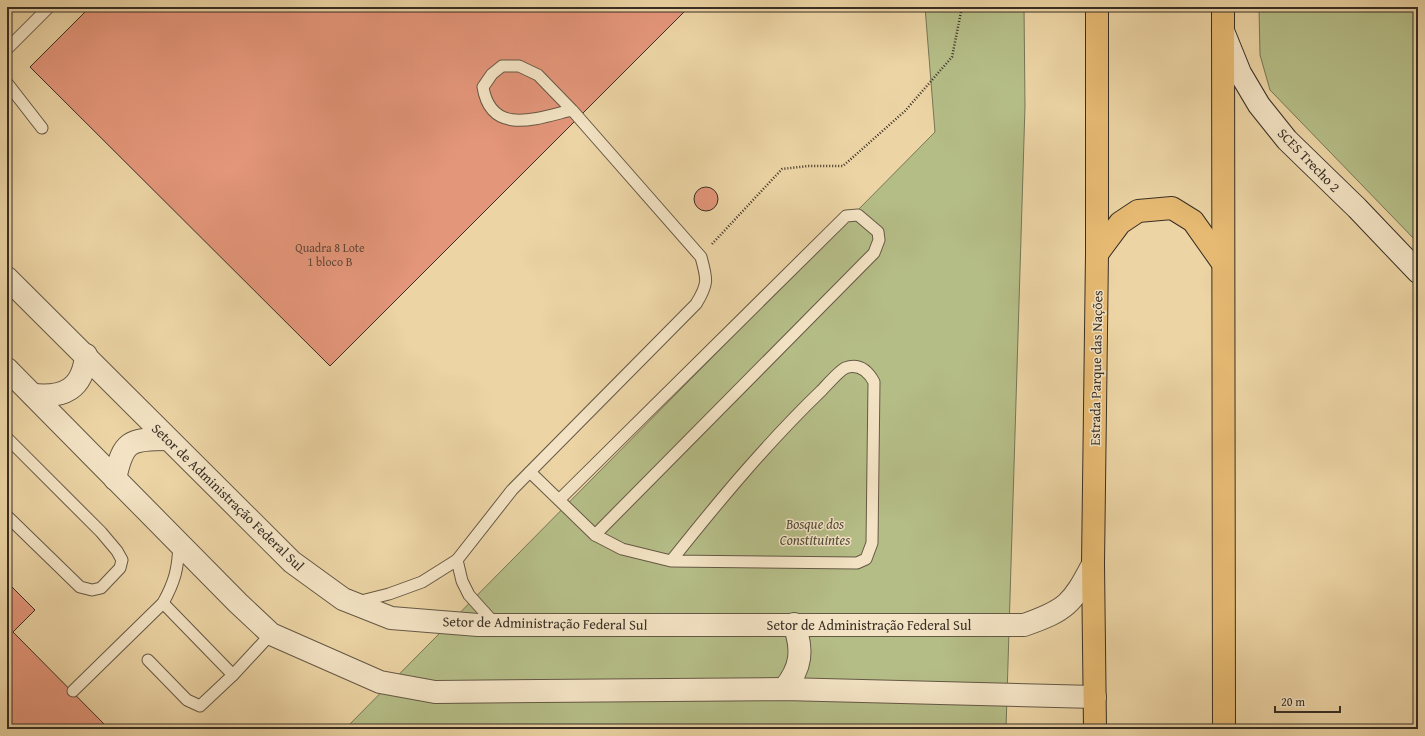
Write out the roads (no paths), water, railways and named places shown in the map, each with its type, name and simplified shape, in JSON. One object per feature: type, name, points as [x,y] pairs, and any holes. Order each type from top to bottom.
[{"type":"highway","name":"Estrada Parque das Nações","points":[[1095,729],[1093,564],[1097,254],[1097,7]]},
{"type":"highway","points":[[1223,7],[1222,262],[1224,729]]},
{"type":"highway","points":[[1097,254],[1120,223],[1138,211],[1172,208],[1193,221],[1222,262]]},
{"type":"street","name":"SCES Trecho 2","points":[[1223,31],[1240,73],[1259,105],[1287,140],[1357,208],[1418,272]]},
{"type":"street","name":"Setor de Administração Federal Sul","points":[[7,278],[292,562],[343,599],[391,618],[497,625],[1024,625],[1062,610],[1078,593],[1093,564]]},
{"type":"street","points":[[33,395],[60,395],[74,385],[85,369],[86,356]]},
{"type":"street","points":[[7,369],[179,544],[271,634],[380,682],[435,692],[784,689],[1095,697]]},
{"type":"street","points":[[115,479],[119,459],[127,447],[139,439],[167,439]]},
{"type":"street","points":[[784,689],[795,676],[799,660],[800,640],[794,624]]},
{"type":"lane","points":[[7,49],[49,7]]},
{"type":"lane","points":[[353,603],[389,594],[422,582],[457,560],[512,490],[696,304],[705,289],[706,274],[701,257],[572,110],[538,75],[519,66],[502,66],[492,74],[483,87],[485,100],[494,113],[506,120],[525,121],[572,110]]},
{"type":"lane","points":[[7,83],[42,128]]},
{"type":"lane","points":[[559,500],[846,216],[858,215],[878,232],[879,240],[874,253],[595,535]]},
{"type":"lane","points":[[530,472],[595,535],[622,549],[671,561],[857,563],[866,559],[872,543],[874,382],[869,372],[859,366],[844,368],[806,405],[770,445],[707,516],[671,561]]},
{"type":"lane","points":[[7,438],[102,532],[122,560],[120,568],[101,588],[92,590],[80,587],[7,516]]},
{"type":"lane","points":[[73,691],[163,603],[173,585],[178,568],[179,544]]},
{"type":"lane","points":[[457,560],[462,581],[470,595],[497,625]]},
{"type":"lane","points":[[163,603],[233,675]]},
{"type":"lane","points":[[148,660],[186,700],[200,706],[233,675],[271,634]]},
{"type":"park label","name":"Bosque dos Constituintes","points":[[815,532]]}]
